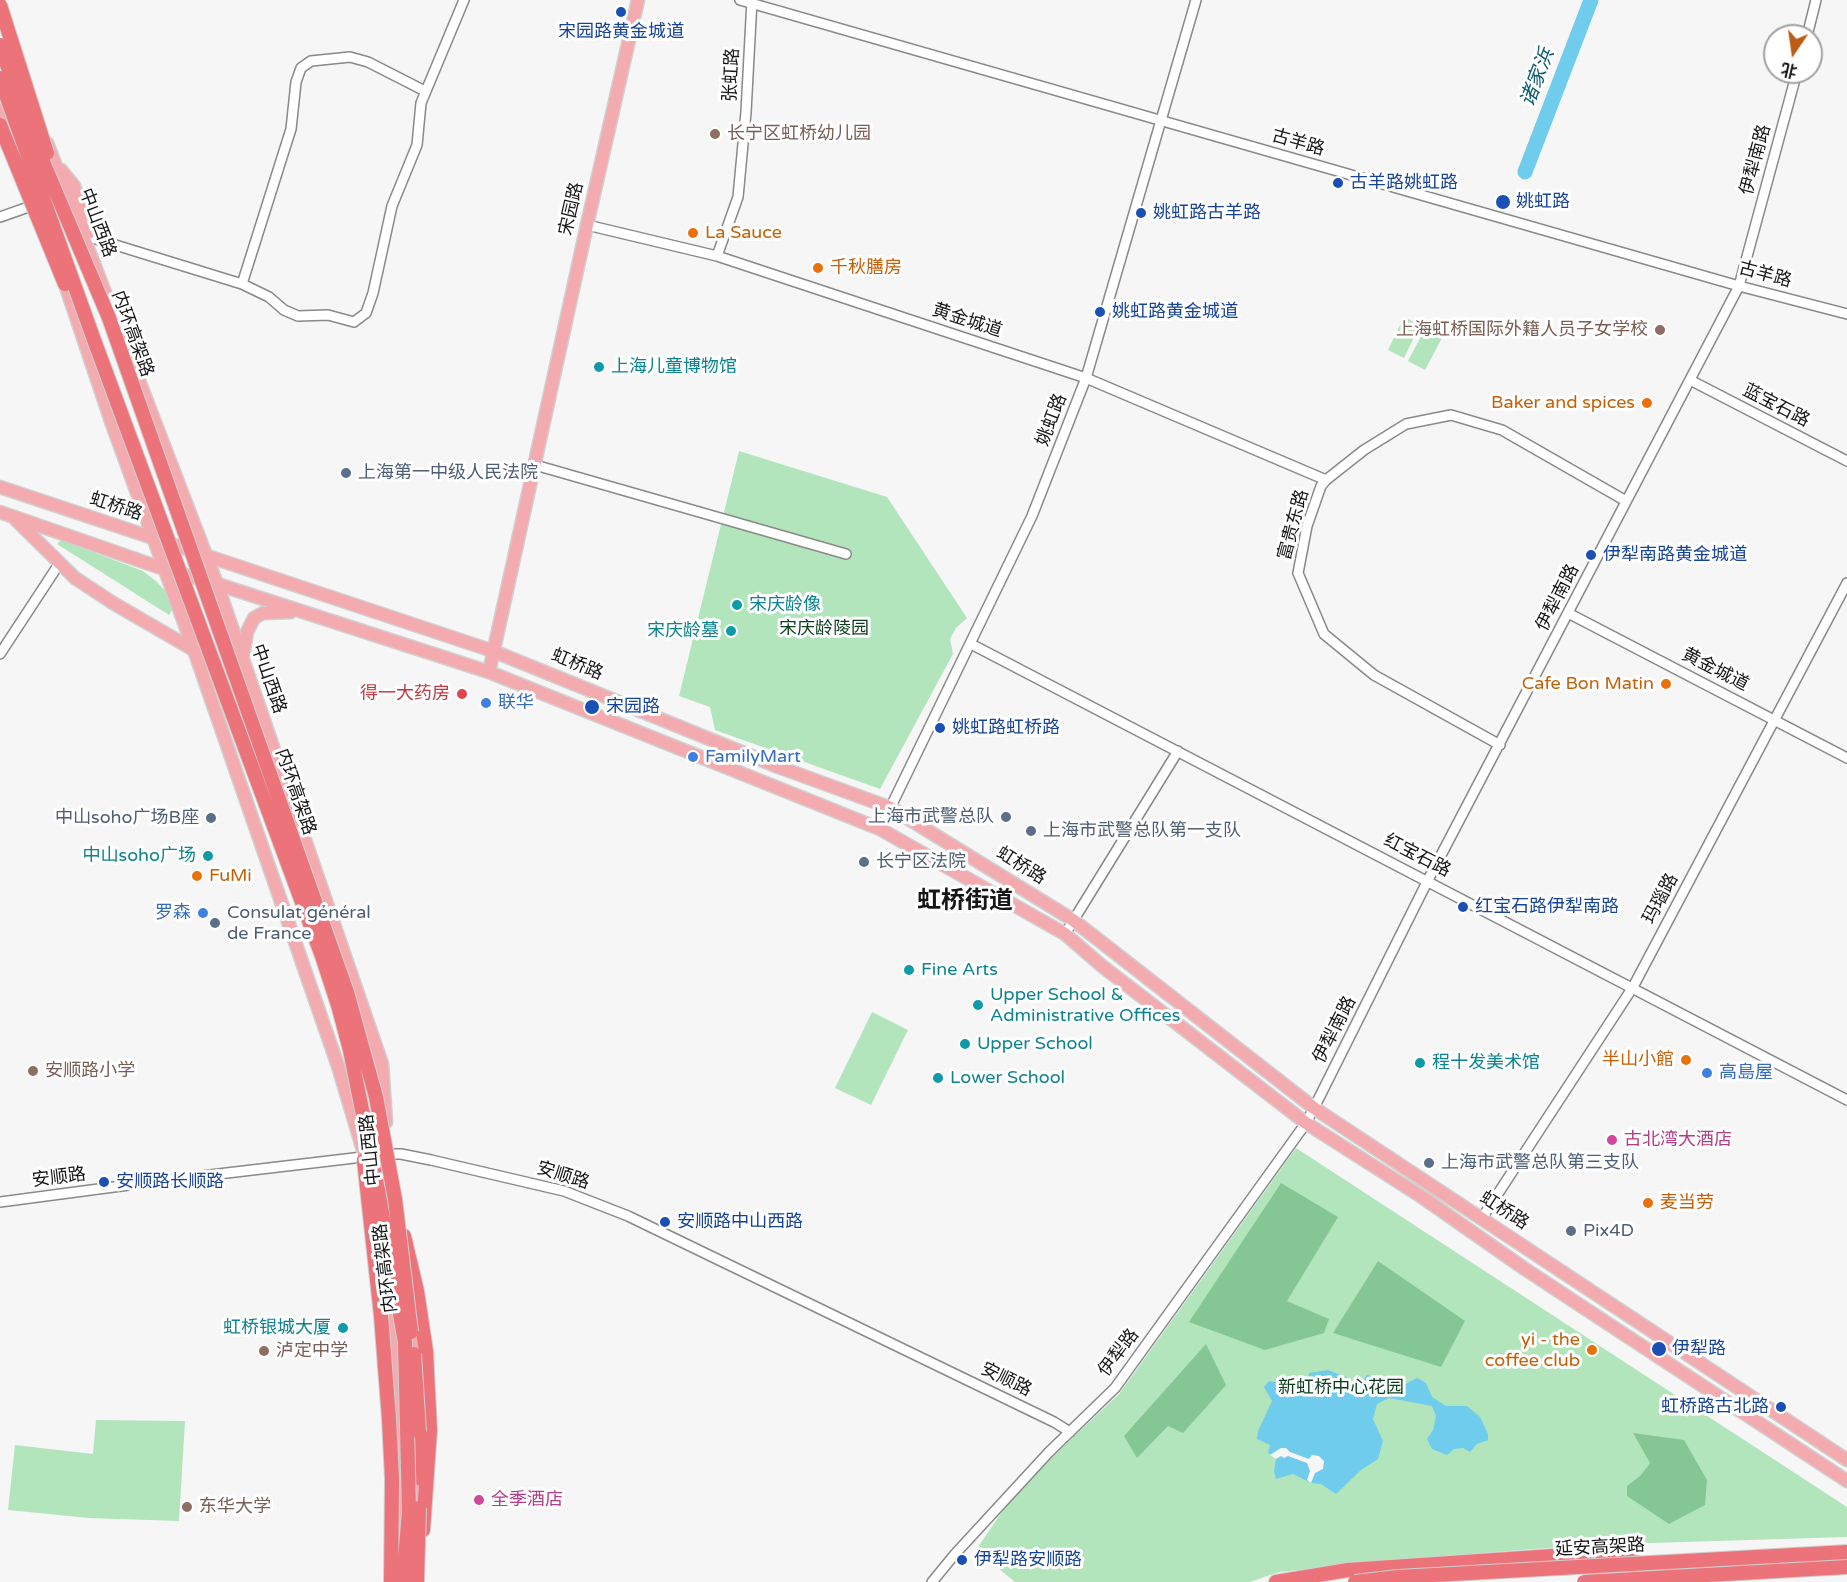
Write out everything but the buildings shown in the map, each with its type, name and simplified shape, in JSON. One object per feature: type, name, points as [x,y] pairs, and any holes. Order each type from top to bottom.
[{"type":"highway","points":[[0,5],[39,124],[61,204]]},
{"type":"highway","name":"内环高架路","points":[[0,45],[33,138],[109,318],[346,992],[376,1097],[396,1199],[413,1346],[419,1432],[419,1508],[414,1582]]},
{"type":"highway","name":"内环高架路","points":[[0,78],[338,1005],[350,1050],[378,1190],[405,1342],[409,1512],[404,1582]]},
{"type":"highway","points":[[0,125],[67,289],[94,340]]},
{"type":"highway","points":[[350,1050],[378,1283],[389,1419],[392,1479],[392,1582]]},
{"type":"highway","points":[[396,1199],[417,1291],[426,1351],[430,1430],[426,1509],[414,1582]]},
{"type":"highway","name":"延安高架路","points":[[1355,1582],[1398,1577],[1847,1552]]},
{"type":"highway","points":[[1276,1582],[1348,1570],[1597,1553],[1614,1554],[1645,1565],[1676,1582]]},
{"type":"highway","name":"延安高架路","points":[[1584,1582],[1847,1567]]},
{"type":"main road","name":"宋园路","points":[[489,672],[586,225],[638,0]]},
{"type":"main road","name":"中山西路","points":[[0,25],[55,164],[87,236],[97,272],[207,555],[382,1064],[388,1154],[409,1292],[417,1410],[414,1582]]},
{"type":"main road","name":"中山西路","points":[[0,110],[37,204],[141,506],[194,650],[338,1066],[366,1157],[393,1337],[399,1427],[400,1473],[392,1582]]},
{"type":"main road","name":"虹桥路","points":[[0,487],[493,651],[776,766],[891,808],[1073,920],[1314,1108],[1847,1460]]},
{"type":"main road","points":[[127,529],[137,523],[141,506]]},
{"type":"main road","points":[[6,514],[75,578],[194,650]]},
{"type":"main road","name":"虹桥路","points":[[6,514],[164,568],[489,672],[880,829],[1065,934],[1102,966],[1306,1123],[1422,1197],[1526,1269],[1847,1481]]},
{"type":"main road","points":[[243,658],[247,632],[254,618],[263,613],[300,611]]},
{"type":"street","points":[[87,236],[242,284],[269,297],[284,310],[298,316],[328,315],[354,322],[366,313],[373,293],[392,206],[417,146],[421,103],[464,0]]},
{"type":"street","name":"古羊路","points":[[740,0],[1739,286],[1847,314]]},
{"type":"street","name":"姚虹路","points":[[880,829],[1032,516],[1086,378],[1196,0]]},
{"type":"street","points":[[1810,24],[1816,0]]},
{"type":"street","name":"张虹路","points":[[717,256],[738,197],[746,112],[752,2]]},
{"type":"street","points":[[242,284],[291,129],[296,82],[301,68],[311,62],[350,57],[368,62],[425,91]]},
{"type":"street","name":"伊犁南路","points":[[1306,1123],[1428,880],[1739,286],[1794,84]]},
{"type":"street","points":[[0,217],[37,204]]},
{"type":"street","name":"黄金城道","points":[[586,225],[717,256],[1086,378],[1326,480]]},
{"type":"street","name":"蓝宝石路","points":[[1690,380],[1847,461]]},
{"type":"street","name":"富贵东路","points":[[1500,745],[1374,675],[1324,634],[1298,573],[1307,526],[1321,486],[1364,450],[1406,424],[1451,415],[1502,429],[1626,501]]},
{"type":"street","points":[[535,465],[846,554]]},
{"type":"street","points":[[0,654],[59,564]]},
{"type":"street","name":"玛瑙路","points":[[1482,1218],[1633,987],[1847,583]]},
{"type":"street","name":"黄金城道","points":[[1568,613],[1847,758]]},
{"type":"street","name":"红宝石路","points":[[971,644],[1847,1100]]},
{"type":"street","points":[[1065,934],[1178,751]]},
{"type":"street","name":"伊犁路","points":[[932,1582],[955,1554],[1070,1432],[1115,1388],[1306,1123]]},
{"type":"street","name":"安顺路","points":[[0,1202],[388,1154],[431,1160],[564,1191],[628,1216],[1070,1432]]},
{"type":"green space","points":[[1404,317],[1420,325],[1404,358],[1388,350]]},
{"type":"green space","points":[[1426,327],[1443,336],[1425,370],[1408,361]]},
{"type":"green space","name":"宋庆龄陵园","points":[[739,451],[887,497],[967,618],[956,628],[950,639],[953,654],[880,789],[715,730],[710,707],[679,696]]},
{"type":"green space","points":[[61,540],[143,571],[167,593],[172,610],[169,615],[57,544]]},
{"type":"green space","points":[[872,1012],[908,1030],[871,1105],[835,1088]]},
{"type":"green space","name":"新虹桥中心花园","points":[[1296,1148],[1847,1507],[1847,1537],[1587,1545],[1279,1572],[1250,1582],[1015,1582],[976,1550],[1016,1491],[1119,1394]]},
{"type":"green space","points":[[1281,1183],[1338,1217],[1287,1301],[1329,1319],[1324,1333],[1265,1350],[1189,1322]]},
{"type":"green space","points":[[1378,1261],[1465,1321],[1441,1367],[1333,1333]]},
{"type":"green space","points":[[1206,1344],[1226,1385],[1183,1433],[1168,1426],[1137,1458],[1124,1436]]},
{"type":"green space","points":[[96,1420],[185,1421],[179,1521],[89,1518],[8,1510],[15,1445],[93,1454]]},
{"type":"green space","points":[[1633,1433],[1684,1440],[1707,1480],[1705,1505],[1669,1524],[1627,1496],[1627,1486],[1641,1475],[1650,1463]]},
{"type":"water","points":[[1328,1370],[1346,1377],[1359,1387],[1367,1375],[1376,1377],[1367,1388],[1374,1394],[1388,1393],[1417,1378],[1426,1383],[1432,1397],[1446,1406],[1467,1406],[1480,1417],[1488,1434],[1488,1440],[1477,1444],[1470,1452],[1463,1448],[1454,1449],[1447,1455],[1432,1449],[1427,1439],[1433,1430],[1436,1416],[1432,1406],[1389,1398],[1377,1404],[1373,1419],[1383,1441],[1378,1459],[1361,1470],[1336,1494],[1321,1484],[1311,1483],[1293,1474],[1276,1479],[1274,1471],[1276,1459],[1268,1453],[1270,1445],[1257,1439],[1258,1431],[1272,1401],[1264,1387],[1269,1381],[1297,1385],[1308,1382],[1309,1373]]},
{"type":"pier","points":[[1281,1448],[1286,1448],[1290,1452],[1309,1459],[1312,1455],[1319,1456],[1324,1461],[1323,1469],[1315,1473],[1311,1483],[1307,1480],[1310,1471],[1307,1463],[1288,1456],[1276,1459],[1270,1455]]},
{"type":"waterway","name":"诸家浜","points":[[1525,172],[1591,0]]},
{"type":"place","name":"宋园路黄金城道","points":[[621,12]]},
{"type":"place","name":"长宁区虹桥幼儿园","points":[[715,134]]},
{"type":"place","name":"古羊路姚虹路","points":[[1338,183]]},
{"type":"place","name":"姚虹路","points":[[1503,202]]},
{"type":"place","name":"姚虹路古羊路","points":[[1141,213]]},
{"type":"place","name":"La Sauce","points":[[693,233]]},
{"type":"place","name":"千秋膳房","points":[[818,268]]},
{"type":"place","name":"姚虹路黄金城道","points":[[1100,312]]},
{"type":"place","name":"上海虹桥国际外籍人员子女学校","points":[[1660,330]]},
{"type":"place","name":"上海儿童博物馆","points":[[599,367]]},
{"type":"place","name":"Baker and spices","points":[[1647,403]]},
{"type":"place","name":"上海第一中级人民法院","points":[[346,473]]},
{"type":"place","name":"伊犁南路黄金城道","points":[[1591,555]]},
{"type":"place","name":"宋庆龄像","points":[[737,605]]},
{"type":"place","name":"宋庆龄墓","points":[[731,631]]},
{"type":"place","name":"Cafe Bon Matin","points":[[1666,684]]},
{"type":"place","name":"得一大药房","points":[[462,694]]},
{"type":"place","name":"联华","points":[[486,703]]},
{"type":"place","name":"宋园路","points":[[592,707]]},
{"type":"place","name":"姚虹路虹桥路","points":[[940,728]]},
{"type":"place","name":"FamilyMart","points":[[693,757]]},
{"type":"place","name":"上海市武警总队","points":[[1006,817]]},
{"type":"place","name":"中山soho广场B座","points":[[211,818]]},
{"type":"place","name":"上海市武警总队第一支队","points":[[1031,831]]},
{"type":"place","name":"中山soho广场","points":[[208,856]]},
{"type":"place","name":"长宁区法院","points":[[864,862]]},
{"type":"place","name":"FuMi","points":[[197,876]]},
{"type":"place","name":"红宝石路伊犁南路","points":[[1463,907]]},
{"type":"place","name":"罗森","points":[[203,913]]},
{"type":"place","name":"Consulat général de France","points":[[215,923]]},
{"type":"place","name":"Fine Arts","points":[[909,970]]},
{"type":"place","name":"Upper School & Administrative Offices","points":[[978,1005]]},
{"type":"place","name":"Upper School","points":[[965,1044]]},
{"type":"place","name":"半山小館","points":[[1686,1060]]},
{"type":"place","name":"程十发美术馆","points":[[1420,1063]]},
{"type":"place","name":"安顺路小学","points":[[33,1071]]},
{"type":"place","name":"高島屋","points":[[1707,1073]]},
{"type":"place","name":"Lower School","points":[[938,1078]]},
{"type":"place","name":"古北湾大酒店","points":[[1612,1140]]},
{"type":"place","name":"上海市武警总队第三支队","points":[[1429,1163]]},
{"type":"place","name":"安顺路长顺路","points":[[104,1182]]},
{"type":"place","name":"麦当劳","points":[[1648,1203]]},
{"type":"place","name":"安顺路中山西路","points":[[665,1222]]},
{"type":"place","name":"Pix4D","points":[[1571,1231]]},
{"type":"place","name":"虹桥银城大厦","points":[[343,1328]]},
{"type":"place","name":"伊犁路","points":[[1659,1349]]},
{"type":"place","name":"yi - the coffee club","points":[[1592,1350]]},
{"type":"place","name":"泸定中学","points":[[264,1351]]},
{"type":"place","name":"虹桥路古北路","points":[[1781,1407]]},
{"type":"place","name":"全季酒店","points":[[479,1500]]},
{"type":"place","name":"东华大学","points":[[187,1507]]},
{"type":"place","name":"伊犁路安顺路","points":[[962,1560]]},
{"type":"district","name":"虹桥街道","points":[[965,902]]}]
